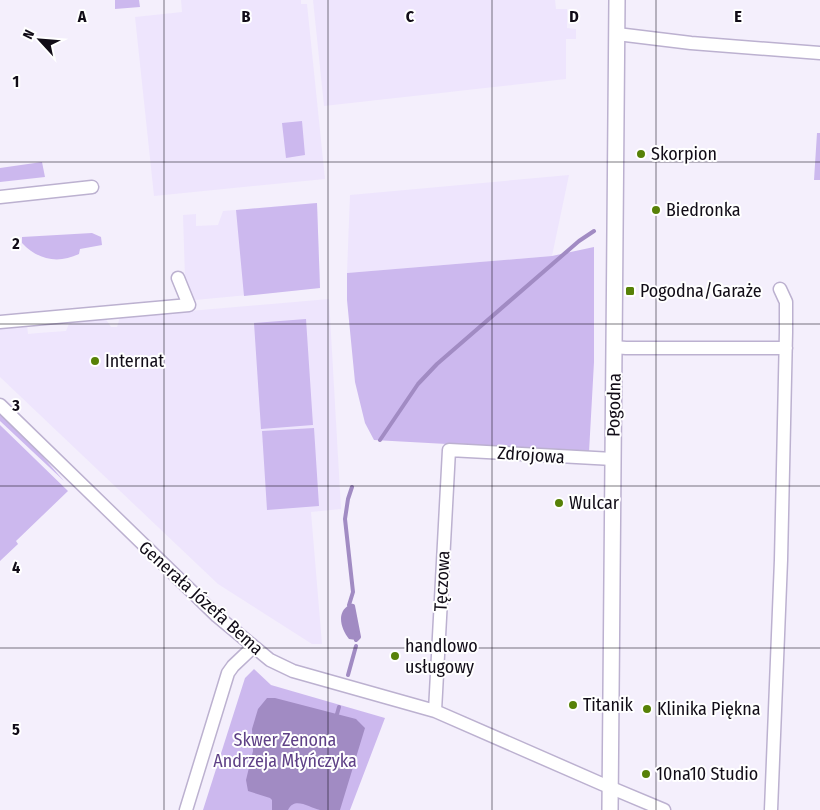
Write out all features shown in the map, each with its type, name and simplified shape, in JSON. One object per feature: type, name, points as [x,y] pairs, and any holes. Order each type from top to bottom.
[{"type":"street","name":"Pogodna","points":[[610,810],[617,0]]},
{"type":"street","points":[[617,34],[691,43],[820,53]]},
{"type":"street","points":[[0,196],[92,187]]},
{"type":"street","points":[[0,322],[189,305],[178,278]]},
{"type":"street","points":[[771,810],[781,560],[786,348],[786,302],[780,289]]},
{"type":"street","points":[[614,347],[786,348]]},
{"type":"street","name":"Generała Józefa Bema","points":[[0,405],[217,616],[270,660],[293,671],[435,711],[664,810]]},
{"type":"street","name":"Zdrojowa","points":[[449,450],[614,459]]},
{"type":"street","name":"Tęczowa","points":[[435,711],[449,450]]},
{"type":"street","points":[[186,810],[228,673],[253,647]]},
{"type":"shaded area","points":[[181,0],[301,0],[301,4],[307,4],[325,179],[154,196],[135,17],[182,12]]},
{"type":"shaded area","points":[[313,0],[555,0],[556,9],[567,9],[567,28],[576,29],[576,39],[566,39],[566,79],[324,106]]},
{"type":"shaded area","points":[[569,175],[552,256],[347,273],[350,195]]},
{"type":"shaded area","points":[[317,203],[320,288],[195,300],[185,278],[183,215],[196,214],[196,226],[218,225],[223,211]]},
{"type":"shaded area","points":[[329,299],[341,509],[311,512],[322,644],[312,644],[218,584],[0,377],[0,326],[27,325],[28,334],[66,331],[70,321],[105,318],[111,327],[117,327],[120,317]]},
{"type":"shaded area","points":[[349,605],[353,606],[359,637],[356,640],[349,639],[341,621],[342,612]]},
{"type":"shaded area","points":[[267,698],[275,698],[356,719],[365,728],[340,810],[320,810],[298,803],[291,806],[288,810],[272,810],[272,800],[270,798],[248,791],[246,780],[253,751],[252,729],[258,709]]},
{"type":"green space","points":[[115,0],[139,0],[140,7],[115,9]]},
{"type":"green space","points":[[302,121],[305,155],[286,158],[282,123]]},
{"type":"green space","points":[[817,133],[820,133],[820,180],[814,180]]},
{"type":"green space","points":[[42,162],[45,177],[0,182],[0,168]]},
{"type":"green space","points":[[317,203],[320,288],[244,296],[236,210]]},
{"type":"green space","points":[[92,233],[101,237],[102,245],[80,249],[79,254],[63,259],[42,257],[22,243],[22,237]]},
{"type":"green space","points":[[594,247],[594,362],[589,452],[374,440],[365,423],[355,382],[347,300],[347,273],[552,256]]},
{"type":"green space","points":[[306,319],[313,425],[261,429],[254,323]]},
{"type":"green space","points":[[0,413],[30,442],[64,481],[0,421]]},
{"type":"green space","points":[[0,425],[68,491],[16,541],[18,544],[0,561]]},
{"type":"green space","points":[[314,428],[319,506],[267,510],[262,431]]},
{"type":"green space","name":"Skwer Zenona Andrzeja Młyńczyka","points":[[254,669],[271,685],[385,718],[350,810],[203,810],[245,678]]},
{"type":"waterway","points":[[380,440],[418,384],[437,364],[579,241],[594,231]]},
{"type":"waterway","points":[[352,487],[345,519],[353,592],[349,605],[353,606],[359,637],[356,640]]},
{"type":"waterway","points":[[348,675],[356,646]]},
{"type":"waterway","points":[[337,714],[339,707]]},
{"type":"place","name":"Skorpion","points":[[641,154]]},
{"type":"place","name":"Biedronka","points":[[656,210]]},
{"type":"place","name":"Pogodna/Garaże","points":[[630,291]]},
{"type":"place","name":"Internat","points":[[95,361]]},
{"type":"place","name":"Wulcar","points":[[559,503]]},
{"type":"place","name":"handlowo usługowy","points":[[395,656]]},
{"type":"place","name":"Titanik","points":[[573,705]]},
{"type":"place","name":"Klinika Piękna","points":[[647,709]]},
{"type":"place","name":"10na10 Studio","points":[[646,774]]}]
